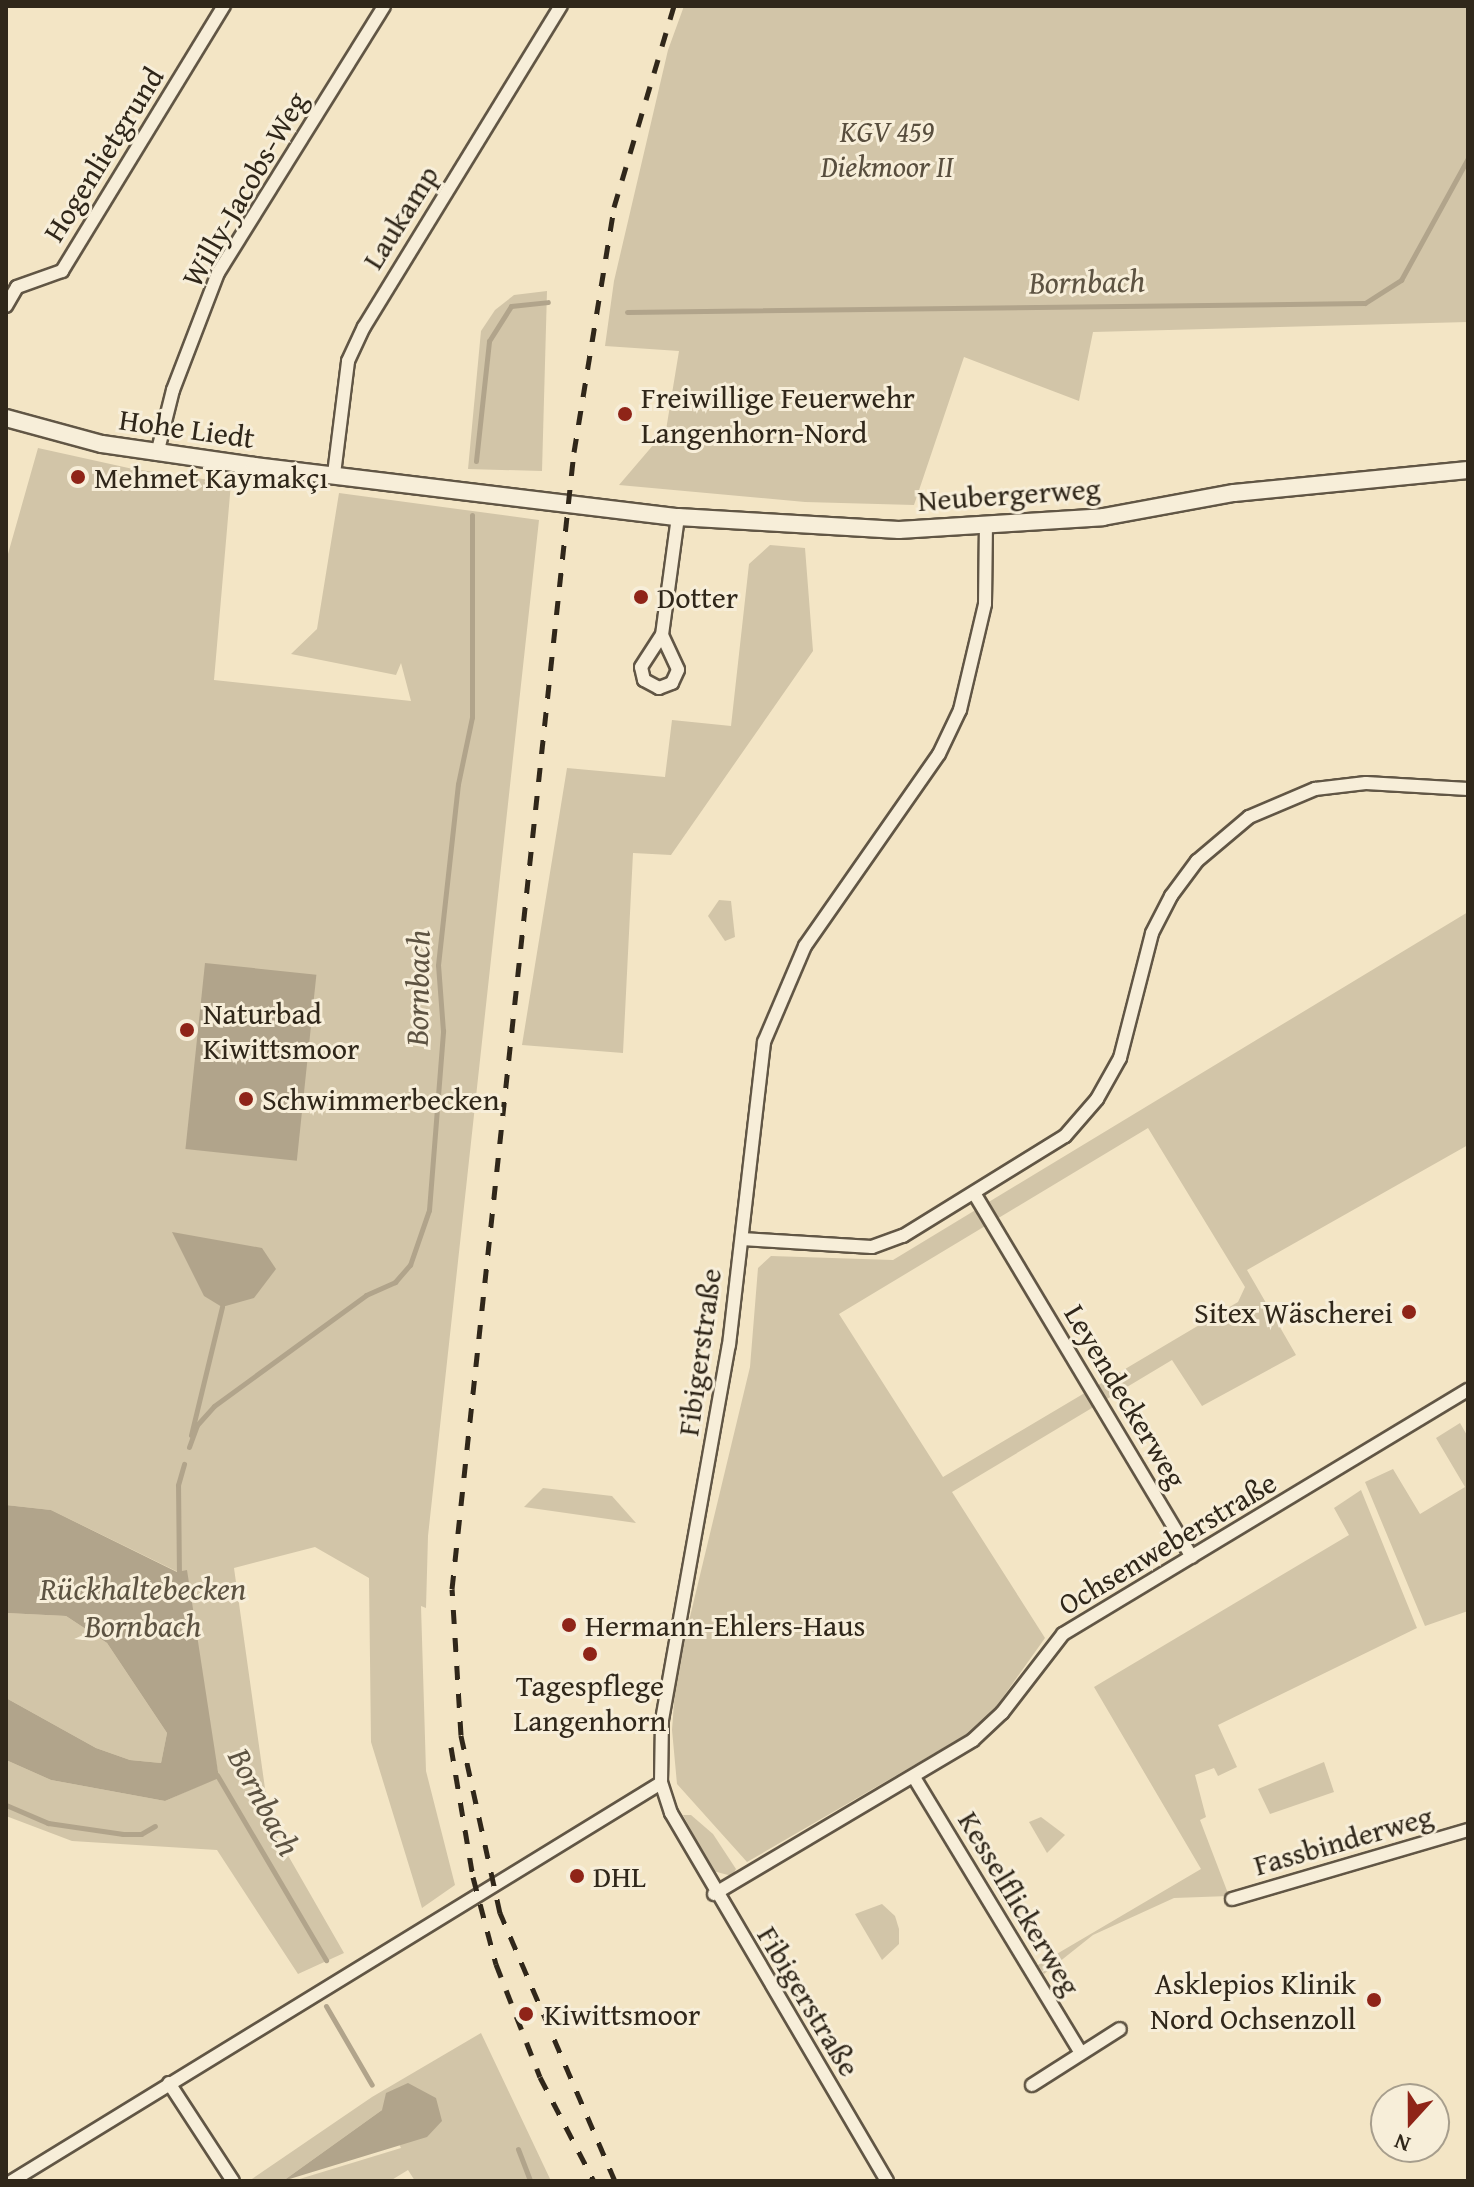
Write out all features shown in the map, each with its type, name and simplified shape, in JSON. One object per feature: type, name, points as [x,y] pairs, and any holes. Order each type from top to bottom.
[{"type":"street","name":"Hogenlietgrund","points":[[6,306],[17,287],[62,271],[224,6]]},
{"type":"street","name":"Willy-Jacobs-Weg","points":[[157,454],[173,390],[218,273],[384,6]]},
{"type":"street","name":"Laukamp","points":[[334,474],[348,361],[364,327],[561,6]]},
{"type":"street","name":"Hohe Liedt","points":[[6,418],[157,454],[553,501]]},
{"type":"street","name":"Neubergerweg","points":[[553,501],[678,517],[899,530],[986,527],[1103,517],[1342,480],[1468,470]]},
{"type":"street","points":[[662,635],[678,517]]},
{"type":"street","name":"Fibigerstraße","points":[[887,2181],[714,1894],[671,1813],[661,1783],[662,1720],[726,1359],[742,1239],[751,1116],[770,1022],[805,946],[939,754],[960,710],[985,604],[986,527]]},
{"type":"street","points":[[742,1239],[872,1247],[903,1236],[1065,1136],[1097,1099],[1120,1058],[1152,933],[1171,896],[1222,836],[1249,817],[1315,789],[1366,783],[1468,789]]},
{"type":"street","name":"Leyendeckerweg","points":[[974,1193],[1192,1557]]},
{"type":"street","name":"Ochsenweberstraße","points":[[714,1894],[915,1779],[973,1740],[1002,1713],[1063,1634],[1468,1390]]},
{"type":"street","name":"Kesselflickerweg","points":[[915,1779],[1081,2053]]},
{"type":"street","points":[[12,2181],[661,1783]]},
{"type":"street","name":"Fassbinderweg","points":[[1232,1899],[1468,1830]]},
{"type":"street","points":[[1032,2085],[1120,2029]]},
{"type":"street","points":[[169,2083],[233,2181]]},
{"type":"green space","name":"KGV 459 Diekmoor II","points":[[684,6],[1468,6],[1468,322],[1093,332],[1079,401],[964,357],[914,505],[805,502],[619,485],[666,430],[679,351],[605,346],[614,281],[668,50]]},
{"type":"green space","points":[[547,291],[542,471],[468,469],[481,331],[495,310],[514,295]]},
{"type":"green space","points":[[38,448],[133,469],[231,483],[214,680],[411,701],[401,663],[396,675],[291,654],[317,629],[339,493],[539,520],[428,1536],[426,1608],[421,1606],[426,1771],[455,1885],[422,1908],[371,1742],[369,1578],[315,1547],[234,1568],[270,1824],[344,1953],[298,1974],[217,1850],[72,1841],[6,1816],[6,1760],[51,1780],[165,1801],[219,1777],[178,1572],[51,1510],[6,1505],[6,561]]},
{"type":"green space","points":[[770,545],[805,548],[813,651],[671,855],[633,853],[623,1053],[522,1045],[567,768],[665,777],[672,720],[731,726],[749,564]]},
{"type":"green space","points":[[719,900],[731,901],[735,937],[725,941],[708,916]]},
{"type":"green space","points":[[1468,912],[1468,1145],[1247,1270],[1296,1355],[1202,1406],[1172,1360],[952,1492],[1045,1638],[983,1725],[747,1862],[677,1784],[672,1730],[676,1675],[750,1367],[758,1268],[771,1256],[893,1260]],"holes":[[[1148,1128],[1245,1287],[1238,1302],[943,1477],[839,1314]]]},
{"type":"green space","points":[[1460,1423],[1468,1437],[1468,1611],[1425,1626],[1365,1482],[1393,1469],[1420,1514],[1465,1487],[1436,1438]]},
{"type":"green space","points":[[543,1488],[612,1496],[636,1523],[524,1507]]},
{"type":"green space","points":[[1361,1490],[1417,1628],[1218,1725],[1237,1767],[1218,1776],[1214,1768],[1195,1775],[1206,1817],[1200,1820],[1229,1896],[1174,1898],[1093,1935],[1044,1974],[1038,1965],[1201,1869],[1094,1687],[1349,1535],[1334,1508]]},
{"type":"green space","points":[[6,1613],[66,1616],[107,1643],[167,1733],[161,1763],[130,1760],[96,1748],[6,1698]]},
{"type":"green space","points":[[1324,1762],[1334,1792],[1270,1814],[1258,1789]]},
{"type":"green space","points":[[683,1815],[691,1815],[713,1834],[736,1869],[732,1876],[713,1871]]},
{"type":"green space","points":[[1041,1817],[1065,1835],[1047,1853],[1029,1822]]},
{"type":"green space","points":[[882,1904],[895,1916],[899,1944],[882,1960],[855,1914]]},
{"type":"green space","points":[[481,2033],[551,2181],[415,2181],[408,2170],[390,2181],[293,2181],[401,2148],[382,2110],[283,2181],[249,2181],[372,2097]]},
{"type":"water","points":[[205,963],[316,975],[297,1161],[185,1149]]},
{"type":"water","points":[[172,1232],[262,1248],[276,1269],[254,1298],[222,1307],[204,1296]]},
{"type":"water","name":"Rückhaltebecken Bornbach","points":[[6,1505],[51,1510],[177,1572],[187,1570],[219,1778],[165,1801],[51,1780],[6,1760],[6,1698],[96,1748],[130,1760],[161,1763],[167,1733],[107,1643],[66,1616],[6,1613]]},
{"type":"water","points":[[408,2083],[436,2098],[442,2121],[427,2137],[283,2181],[382,2110],[386,2093]]},
{"type":"waterway","name":"Bornbach","points":[[627,312],[1365,303],[1401,280],[1468,158]]},
{"type":"waterway","name":"Bornbach","points":[[476,461],[489,341],[511,306],[548,302]]},
{"type":"waterway","name":"Bornbach","points":[[189,1447],[197,1425],[214,1406],[366,1295],[395,1282],[410,1265],[429,1210],[443,1031],[438,965],[458,784],[472,717],[472,515]]},
{"type":"waterway","points":[[191,1435],[222,1307]]},
{"type":"waterway","name":"Bornbach","points":[[179,1577],[178,1485],[184,1464]]},
{"type":"waterway","name":"Bornbach","points":[[217,1775],[326,1960]]},
{"type":"waterway","points":[[6,1805],[48,1823],[123,1834],[141,1834],[155,1826]]},
{"type":"waterway","name":"Bornbach","points":[[326,2006],[372,2085]]},
{"type":"waterway","points":[[518,2149],[530,2181]]},
{"type":"railway","points":[[615,2181],[500,1913],[461,1735],[452,1589],[574,452],[614,207],[674,6]]},
{"type":"railway","points":[[451,1747],[473,1877],[496,1964],[540,2077],[594,2181]]},
{"type":"place","name":"Freiwillige Feuerwehr Langenhorn-Nord","points":[[625,414]]},
{"type":"place","name":"Mehmet Kaymakçı","points":[[78,477]]},
{"type":"place","name":"Dotter","points":[[641,597]]},
{"type":"place","name":"Naturbad Kiwittsmoor","points":[[187,1030]]},
{"type":"place","name":"Schwimmerbecken","points":[[246,1099]]},
{"type":"place","name":"Sitex Wäscherei","points":[[1409,1312]]},
{"type":"place","name":"Hermann-Ehlers-Haus","points":[[569,1625]]},
{"type":"place","name":"Tagespflege Langenhorn","points":[[590,1654]]},
{"type":"place","name":"DHL","points":[[577,1876]]},
{"type":"place","name":"Asklepios Klinik Nord Ochsenzoll","points":[[1374,2000]]},
{"type":"place","name":"Kiwittsmoor","points":[[526,2014]]}]
